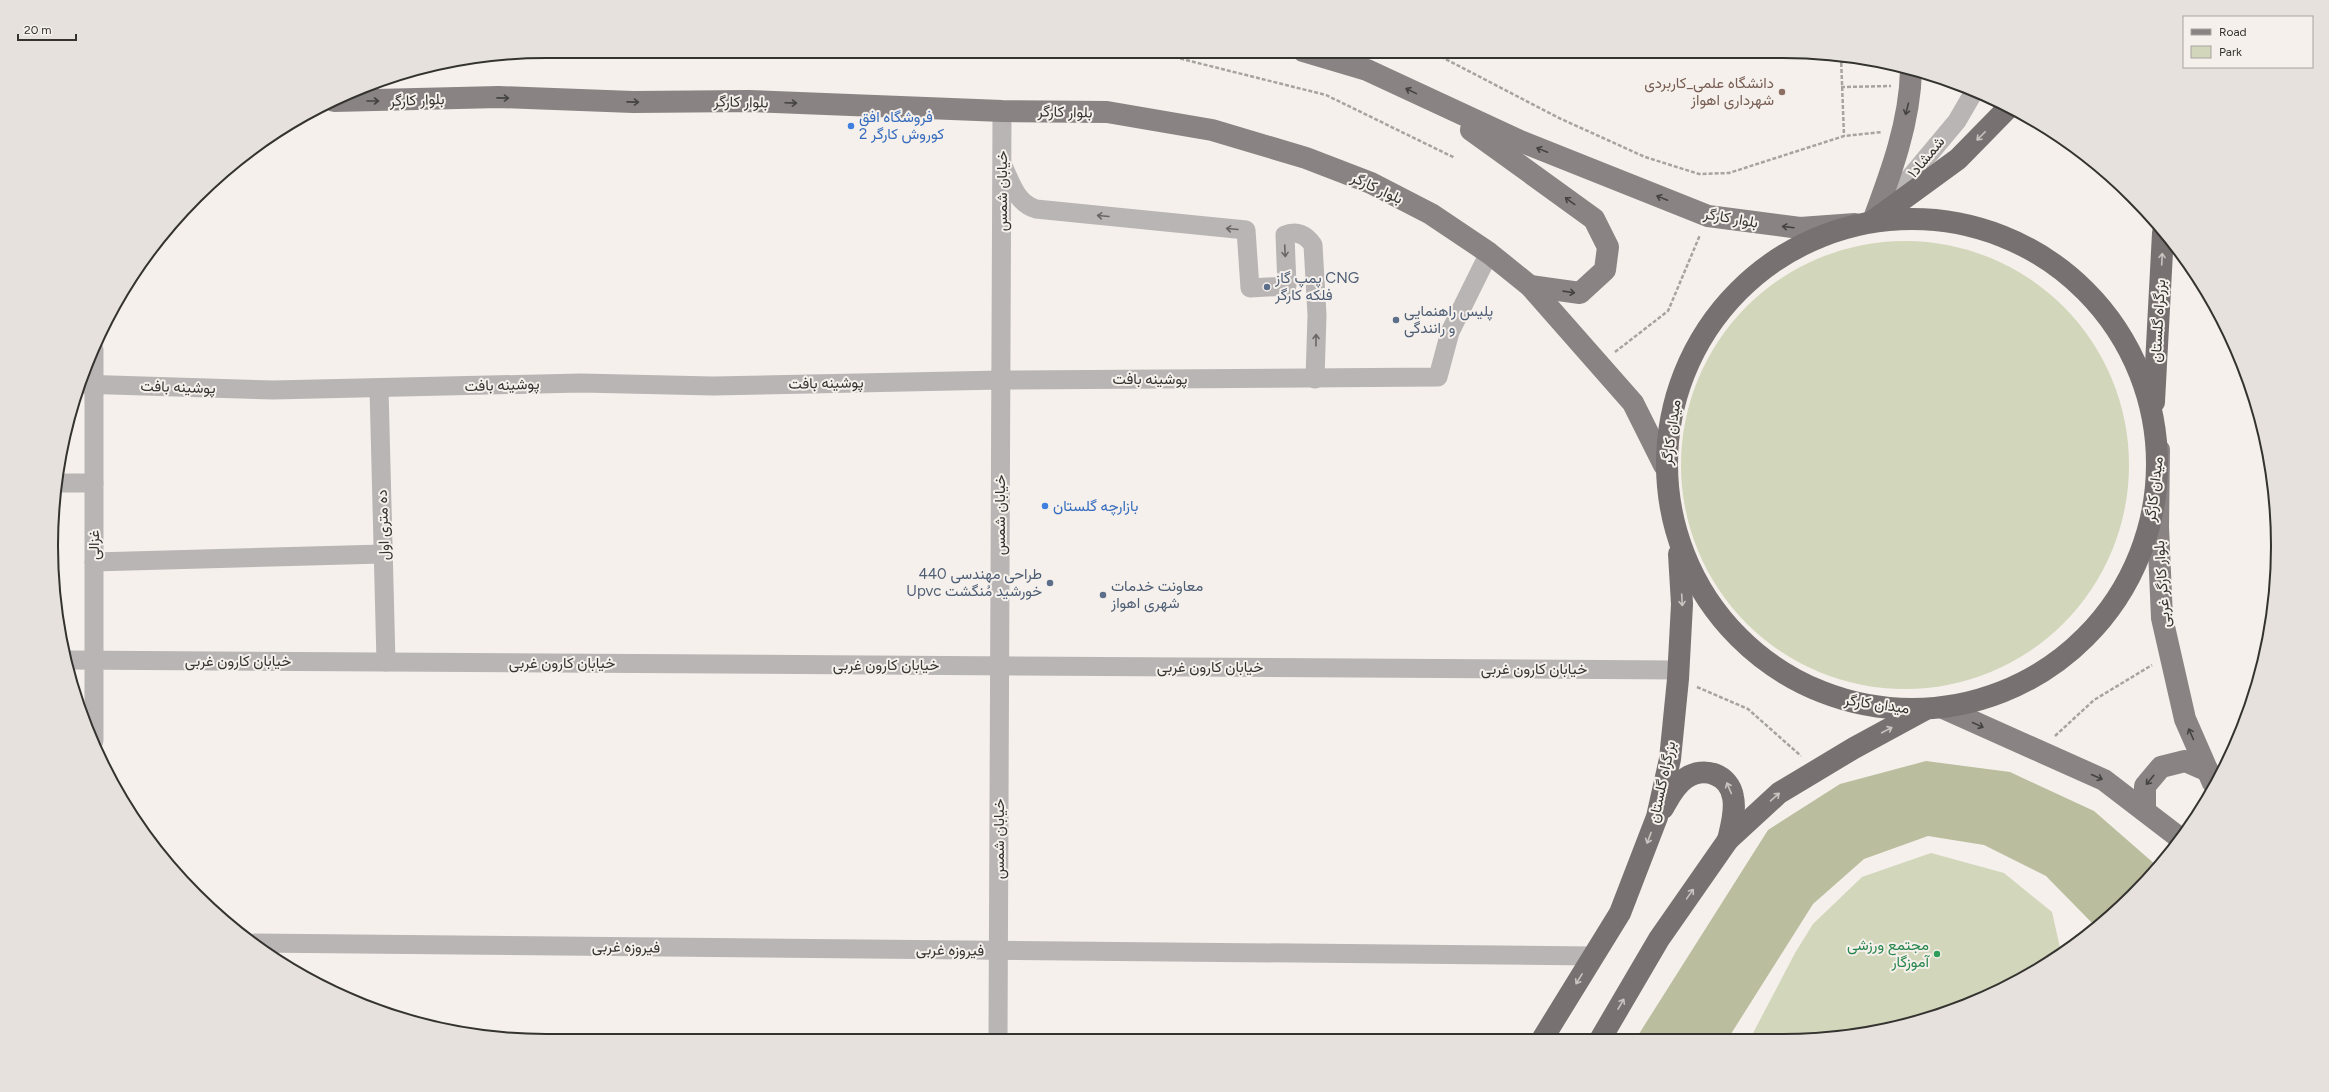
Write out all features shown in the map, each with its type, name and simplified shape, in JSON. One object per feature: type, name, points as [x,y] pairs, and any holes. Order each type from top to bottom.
[{"type":"highway","points":[[1864,223],[1958,159],[2005,111]]},
{"type":"highway","name":"میدان کارگر","points":[[1947,220],[2018,241],[2080,283],[2126,340],[2153,410],[2158,450],[2152,523],[2123,591],[2076,648],[2014,688],[1933,709],[1846,702],[1774,669],[1716,616],[1678,547],[1664,465],[1673,400],[1699,339],[1740,287],[1794,248],[1864,223],[1947,220]]},
{"type":"highway","name":"بزرگراه گلستان","points":[[2153,410],[2163,240]]},
{"type":"highway","name":"بزرگراه گلستان","points":[[1545,1034],[1620,913],[1657,817],[1670,759],[1678,675],[1682,604],[1678,547]]},
{"type":"highway","points":[[1603,1034],[1659,939],[1728,840],[1779,793],[1817,770],[1933,709]]},
{"type":"highway","points":[[1657,817],[1674,790],[1685,778],[1699,772],[1714,773],[1726,781],[1733,797],[1733,816],[1728,840]]},
{"type":"main road","name":"بلوار کارگر","points":[[1327,58],[1367,70],[1433,102],[1520,141],[1708,216],[1800,228],[1864,223]]},
{"type":"main road","points":[[1864,223],[1892,170],[1910,96],[1911,78]]},
{"type":"main road","name":"بلوار کارگر","points":[[346,101],[499,97],[633,102],[749,101],[1002,111],[1107,112],[1212,130],[1306,158],[1371,183],[1431,214],[1489,253],[1530,286],[1633,403],[1664,465]]},
{"type":"main road","points":[[1433,102],[1594,219],[1608,247],[1605,270],[1580,294],[1530,286]]},
{"type":"main road","name":"بلوار کارگر غربی","points":[[2158,450],[2158,527],[2162,618],[2185,719],[2211,777]]},
{"type":"main road","points":[[1933,709],[2039,751],[2104,780],[2176,835]]},
{"type":"main road","points":[[2145,811],[2145,786],[2161,767],[2186,761],[2211,777]]},
{"type":"street","name":"شمشاد۱","points":[[1864,223],[1957,121],[1972,96]]},
{"type":"street","name":"خیابان شمس","points":[[998,1034],[1002,111]]},
{"type":"street","points":[[1002,163],[1021,201],[1027,206],[1036,209],[1246,230],[1250,288],[1287,286],[1285,235],[1300,233],[1308,238],[1313,245],[1316,307],[1315,379]]},
{"type":"street","name":"پوشینه بافت","points":[[86,384],[272,390],[581,383],[713,386],[1001,380],[1438,377],[1450,332],[1489,253]]},
{"type":"street","name":"غزالی","points":[[86,384],[94,483],[94,730]]},
{"type":"street","name":"ده متری اول","points":[[379,388],[386,662]]},
{"type":"street","points":[[62,482],[94,483]]},
{"type":"street","points":[[94,562],[383,554]]},
{"type":"street","name":"خیابان کارون غربی","points":[[72,660],[1000,666],[1678,675]]},
{"type":"street","name":"فیروزه غربی","points":[[263,943],[1593,956]]},
{"type":"path","points":[[1178,58],[1326,96],[1455,158]]},
{"type":"path","points":[[1444,58],[1573,124],[1645,157],[1699,174],[1729,173],[1844,136],[1902,130]]},
{"type":"path","points":[[1844,136],[1840,62],[1845,62]]},
{"type":"path","points":[[1841,87],[1911,78]]},
{"type":"path","points":[[1598,364],[1668,311],[1708,216]]},
{"type":"path","points":[[2039,751],[2094,700],[2170,654]]},
{"type":"path","points":[[1678,675],[1748,709],[1817,770]]},
{"type":"green space","points":[[1905,241],[1927,242],[1949,246],[1991,258],[2029,279],[2047,292],[2063,307],[2078,323],[2091,341],[2112,379],[2124,421],[2128,443],[2128,487],[2124,509],[2112,551],[2091,589],[2078,607],[2063,623],[2047,638],[2029,651],[1991,672],[1949,684],[1927,688],[1905,689],[1883,688],[1861,684],[1819,672],[1781,651],[1763,638],[1747,623],[1732,607],[1719,589],[1698,551],[1686,509],[1682,487],[1681,465],[1682,443],[1686,421],[1698,379],[1719,341],[1732,323],[1747,307],[1763,292],[1781,279],[1819,258],[1861,246],[1883,242]]},
{"type":"green space","points":[[1926,761],[2010,772],[2094,811],[2154,863],[2128,891],[2092,923],[2046,876],[1984,845],[1928,836],[1864,859],[1813,904],[1731,1034],[1639,1034],[1768,830],[1840,784]]},
{"type":"green space","name":"مجتمع ورزشی آموزگار","points":[[1931,853],[2004,873],[2052,912],[2060,948],[2027,969],[1999,984],[1940,1008],[1909,1017],[1878,1025],[1847,1030],[1815,1033],[1753,1034],[1795,953],[1813,924],[1862,877]]},
{"type":"place","name":"دانشگاه علمی_کاربردی شهرداری اهواز","points":[[1782,92]]},
{"type":"place","name":"فروشگاه افق کوروش کارگر 2","points":[[851,126]]},
{"type":"place","name":"پمپ گاز CNG فلکه کارگر","points":[[1267,287]]},
{"type":"place","name":"پلیس راهنمایی و رانندگی","points":[[1396,320]]},
{"type":"place","name":"بازارچه گلستان","points":[[1045,506]]},
{"type":"place","name":"طراحی مهندسی 440 Upvc خورشید مُنگشت","points":[[1050,583]]},
{"type":"place","name":"معاونت خدمات شهری اهواز","points":[[1103,595]]},
{"type":"place","name":"مجتمع ورزشی آموزگار","points":[[1937,954]]}]
